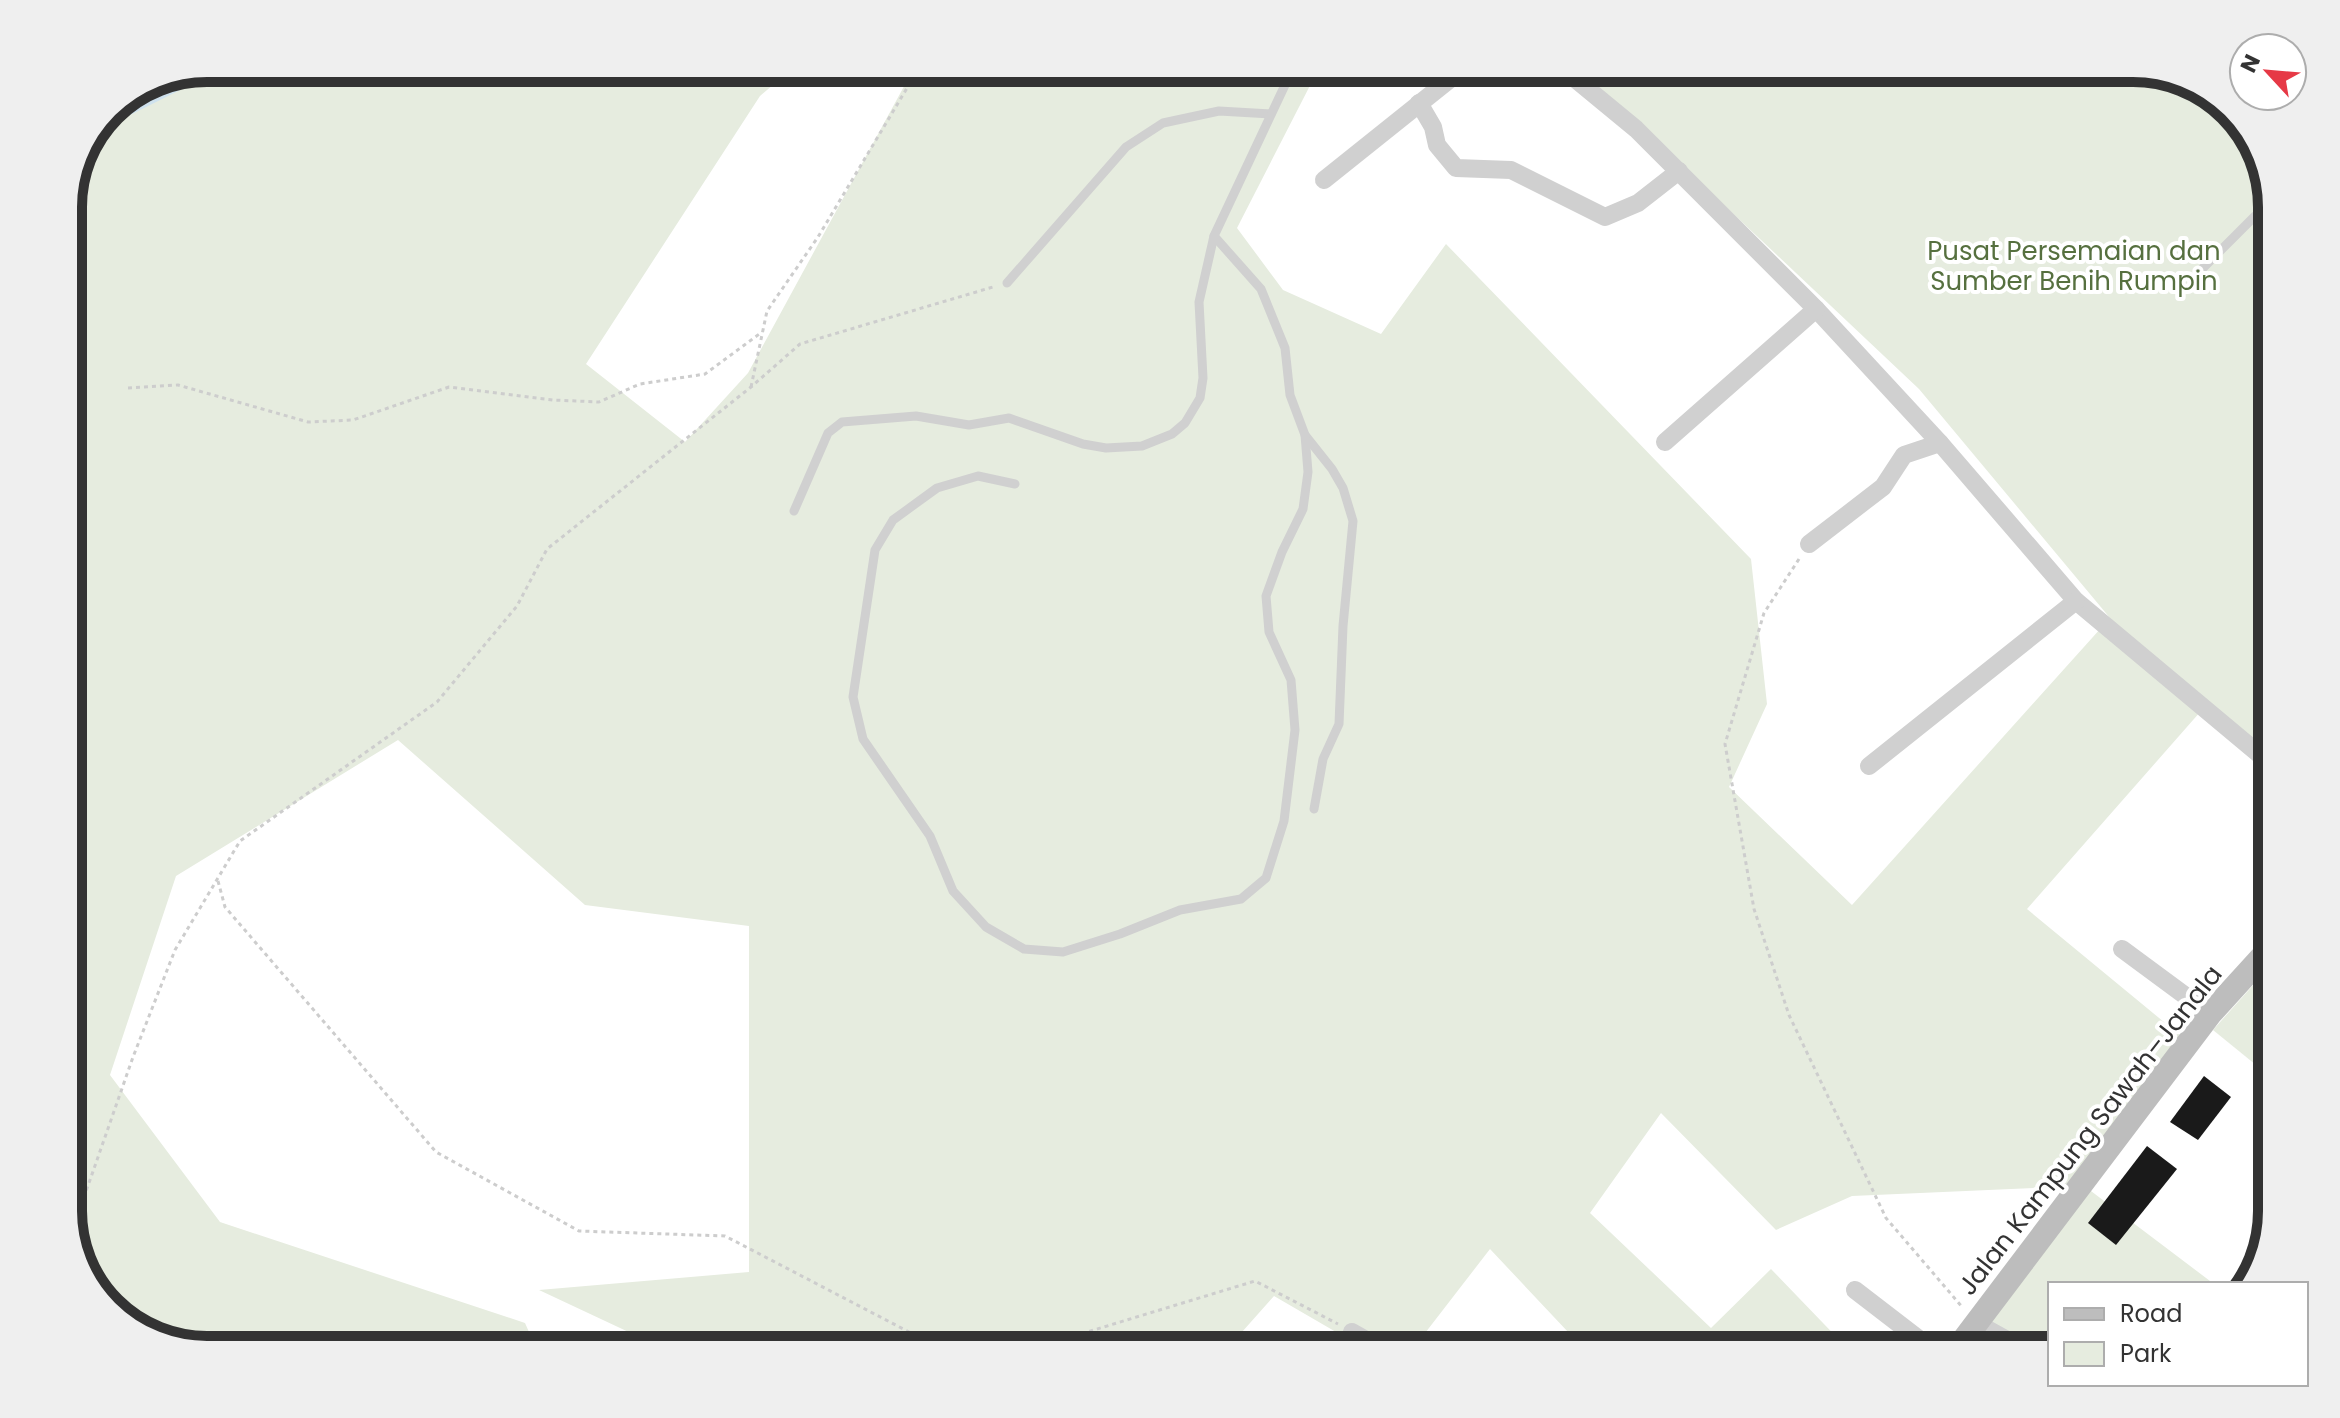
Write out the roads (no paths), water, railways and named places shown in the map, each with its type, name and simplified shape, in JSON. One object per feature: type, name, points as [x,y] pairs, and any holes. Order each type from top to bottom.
[{"type":"main road","name":"Jalan Kampung Sawah–Janala","points":[[1966,1336],[2210,1014],[2258,961]]},
{"type":"street","points":[[1324,180],[1446,82]]},
{"type":"street","points":[[1579,82],[1636,129],[1816,309],[1940,443],[2076,601],[2258,753]]},
{"type":"street","points":[[1419,103],[1433,127],[1437,145],[1456,168],[1511,170],[1605,217],[1638,203],[1679,171]]},
{"type":"street","points":[[1665,442],[1816,309]]},
{"type":"street","points":[[1809,544],[1883,487],[1904,455],[1940,443]]},
{"type":"street","points":[[1869,766],[2076,601]]},
{"type":"street","points":[[2122,949],[2210,1014]]},
{"type":"street","points":[[1855,1290],[1915,1336]]},
{"type":"street","points":[[1976,1323],[2000,1336]]},
{"type":"street","points":[[1352,1332],[1359,1336]]},
{"type":"lane","points":[[794,511],[828,433],[842,422],[916,416],[969,425],[1009,418],[1083,444],[1106,448],[1142,446],[1172,434],[1185,423],[1200,398],[1203,378],[1199,302],[1214,236],[1286,82]]},
{"type":"lane","points":[[1007,283],[1126,147],[1163,123],[1219,111],[1271,114]]},
{"type":"lane","points":[[2198,273],[2255,216],[2258,219]]},
{"type":"lane","points":[[1015,484],[978,476],[937,488],[893,520],[875,550],[853,697],[863,739],[930,836],[953,891],[986,927],[1024,949],[1063,952],[1180,910],[1241,899],[1266,878],[1284,821],[1295,730],[1291,680],[1269,632],[1266,596],[1282,552],[1303,509],[1308,472],[1305,435],[1290,395],[1285,348],[1261,289],[1214,236]]},
{"type":"lane","points":[[1305,435],[1343,488],[1353,521],[1343,626],[1339,724],[1323,759],[1314,809]]},
{"type":"park label","name":"Pusat Persemaian dan Sumber Benih Rumpin","points":[[2074,266]]}]
